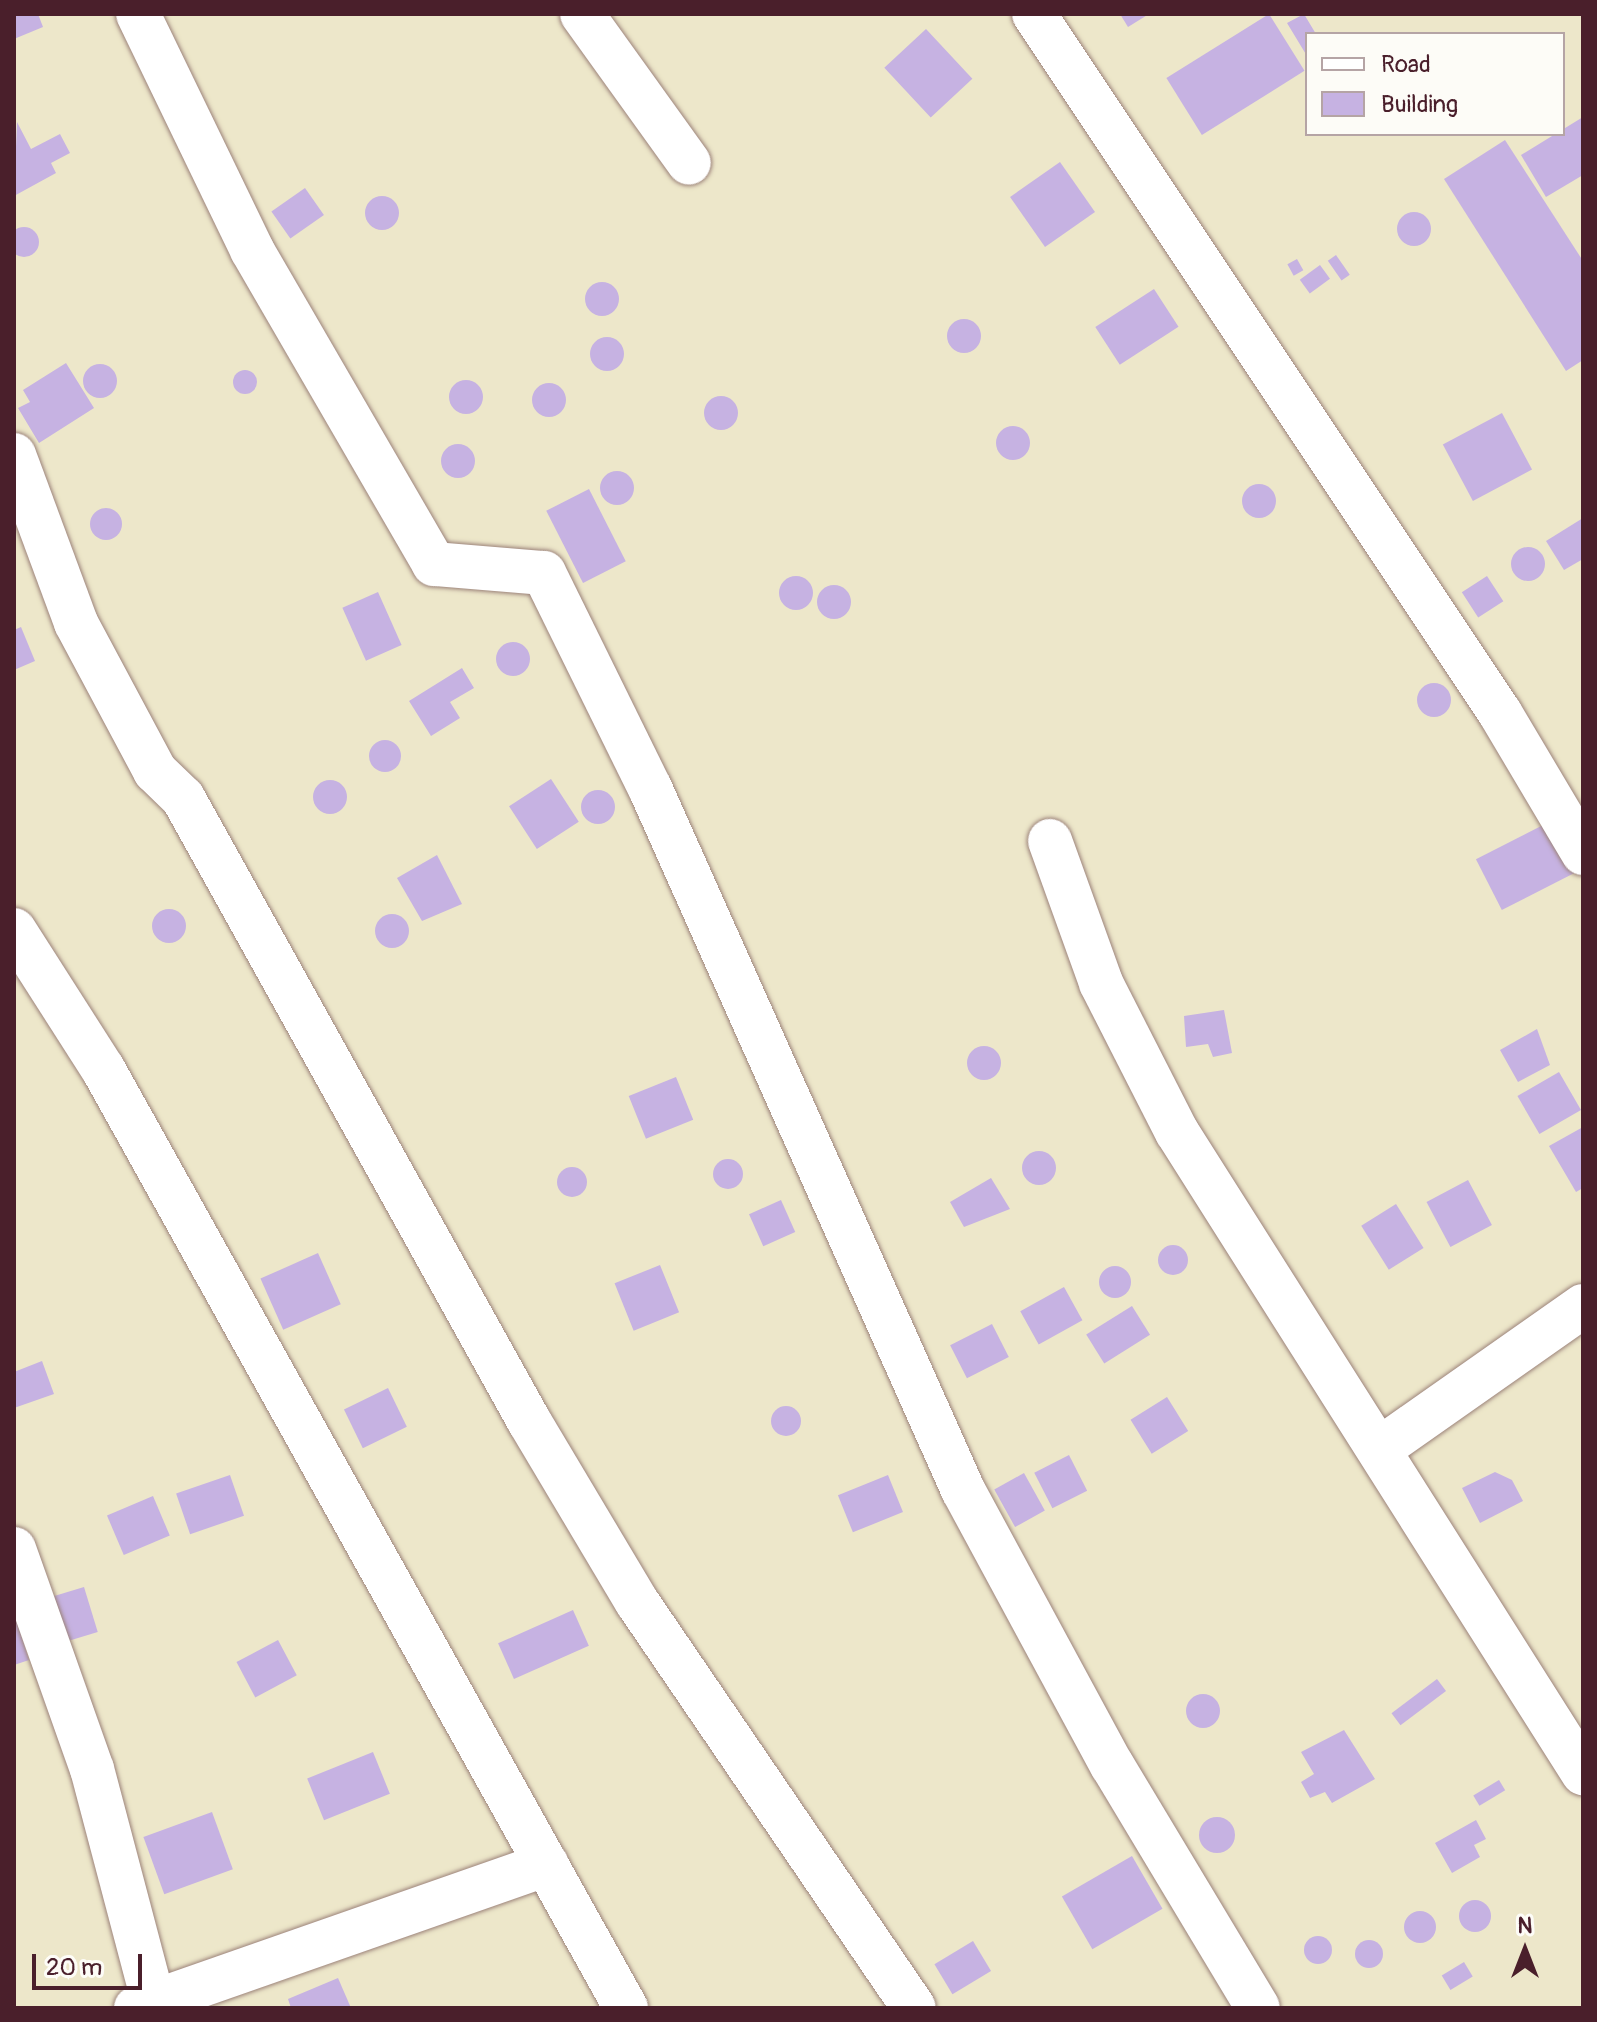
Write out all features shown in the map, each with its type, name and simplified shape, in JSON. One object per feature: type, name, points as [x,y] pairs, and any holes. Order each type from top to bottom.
[{"type":"street","points":[[138,14],[252,250],[434,564],[544,573],[650,788],[963,1490],[1112,1765],[1258,2008]]},
{"type":"street","points":[[582,14],[689,163]]},
{"type":"street","points":[[1034,14],[1500,713],[1583,853]]},
{"type":"street","points":[[14,455],[76,623],[155,771],[183,798],[529,1421],[637,1602],[914,2008]]},
{"type":"street","points":[[1050,841],[1101,983],[1177,1132],[1316,1362],[1381,1448],[1583,1773]]},
{"type":"street","points":[[14,930],[103,1069],[626,2008]]},
{"type":"street","points":[[1381,1448],[1583,1306]]},
{"type":"street","points":[[14,1549],[92,1769],[144,2004],[547,1864]]},
{"type":"building","points":[[14,14],[38,14],[43,27],[14,39]]},
{"type":"building","points":[[1120,14],[1149,14],[1128,27]]},
{"type":"building","points":[[1269,14],[1305,71],[1202,135],[1166,78]]},
{"type":"building","points":[[1304,14],[1315,32],[1305,32],[1305,53],[1287,23]]},
{"type":"building","points":[[926,29],[972,79],[931,118],[884,68]]},
{"type":"building","points":[[1583,117],[1583,175],[1546,197],[1521,155],[1552,136],[1565,136],[1565,128]]},
{"type":"building","points":[[17,122],[31,149],[60,134],[70,153],[51,163],[56,173],[14,196]]},
{"type":"building","points":[[1505,140],[1583,261],[1583,360],[1566,371],[1444,179]]},
{"type":"building","points":[[1060,162],[1095,212],[1045,247],[1010,197]]},
{"type":"building","points":[[305,188],[324,215],[290,239],[271,212]]},
{"type":"building","points":[[382,196],[394,201],[399,213],[394,225],[382,230],[370,225],[365,213],[370,201]]},
{"type":"building","points":[[1414,212],[1426,217],[1431,229],[1426,241],[1414,246],[1402,241],[1397,229],[1402,217]]},
{"type":"building","points":[[24,227],[34,232],[39,242],[34,252],[24,257],[14,252],[9,242],[14,232]]},
{"type":"building","points":[[1336,255],[1350,275],[1342,280],[1328,261]]},
{"type":"building","points":[[1297,259],[1303,270],[1294,276],[1287,264]]},
{"type":"building","points":[[1320,265],[1330,279],[1310,293],[1300,280]]},
{"type":"building","points":[[602,282],[614,287],[619,299],[614,311],[602,316],[590,311],[585,299],[590,287]]},
{"type":"building","points":[[1154,289],[1179,327],[1120,365],[1095,327]]},
{"type":"building","points":[[964,319],[976,324],[981,336],[976,348],[964,353],[952,348],[947,336],[952,324]]},
{"type":"building","points":[[607,337],[619,342],[624,354],[619,366],[607,371],[595,366],[590,354],[595,342]]},
{"type":"building","points":[[66,363],[94,408],[39,443],[18,408],[30,402],[23,390]]},
{"type":"building","points":[[100,364],[112,369],[117,381],[112,393],[100,398],[88,393],[83,381],[88,369]]},
{"type":"building","points":[[245,370],[254,373],[257,382],[254,391],[245,394],[236,391],[233,382],[236,373]]},
{"type":"building","points":[[466,380],[478,385],[483,397],[478,409],[466,414],[454,409],[449,397],[454,385]]},
{"type":"building","points":[[549,383],[561,388],[566,400],[561,412],[549,417],[537,412],[532,400],[537,388]]},
{"type":"building","points":[[721,396],[733,401],[738,413],[733,425],[721,430],[709,425],[704,413],[709,401]]},
{"type":"building","points":[[1502,413],[1532,470],[1473,501],[1443,444]]},
{"type":"building","points":[[1013,426],[1025,431],[1030,443],[1025,455],[1013,460],[1001,455],[996,443],[1001,431]]},
{"type":"building","points":[[458,444],[470,449],[475,461],[470,473],[458,478],[446,473],[441,461],[446,449]]},
{"type":"building","points":[[617,471],[629,476],[634,488],[629,500],[617,505],[605,500],[600,488],[605,476]]},
{"type":"building","points":[[1259,484],[1271,489],[1276,501],[1271,513],[1259,518],[1247,513],[1242,501],[1247,489]]},
{"type":"building","points":[[589,489],[626,561],[583,583],[546,511]]},
{"type":"building","points":[[106,508],[117,513],[122,524],[117,535],[106,540],[95,535],[90,524],[95,513]]},
{"type":"building","points":[[1583,518],[1583,559],[1564,570],[1546,541]]},
{"type":"building","points":[[1528,547],[1540,552],[1545,564],[1540,576],[1528,581],[1516,576],[1511,564],[1516,552]]},
{"type":"building","points":[[796,576],[808,581],[813,593],[808,605],[796,610],[784,605],[779,593],[784,581]]},
{"type":"building","points":[[1487,576],[1503,601],[1478,617],[1462,592]]},
{"type":"building","points":[[834,585],[846,590],[851,602],[846,614],[834,619],[822,614],[817,602],[822,590]]},
{"type":"building","points":[[378,592],[402,645],[366,661],[342,608]]},
{"type":"building","points":[[21,627],[35,661],[14,670],[14,630]]},
{"type":"building","points":[[513,642],[525,647],[530,659],[525,671],[513,676],[501,671],[496,659],[501,647]]},
{"type":"building","points":[[462,668],[474,688],[450,702],[460,718],[431,736],[409,701]]},
{"type":"building","points":[[1434,683],[1446,688],[1451,700],[1446,712],[1434,717],[1422,712],[1417,700],[1422,688]]},
{"type":"building","points":[[385,740],[397,744],[401,756],[397,768],[385,772],[373,768],[369,756],[373,744]]},
{"type":"building","points":[[551,779],[579,822],[537,849],[509,806]]},
{"type":"building","points":[[330,780],[342,785],[347,797],[342,809],[330,814],[318,809],[313,797],[318,785]]},
{"type":"building","points":[[598,790],[610,795],[615,807],[610,819],[598,824],[586,819],[581,807],[586,795]]},
{"type":"building","points":[[1549,822],[1575,873],[1502,910],[1476,859]]},
{"type":"building","points":[[437,855],[462,904],[422,921],[397,878]]},
{"type":"building","points":[[169,909],[181,914],[186,926],[181,938],[169,943],[157,938],[152,926],[157,914]]},
{"type":"building","points":[[392,914],[404,919],[409,931],[404,943],[392,948],[380,943],[375,931],[380,919]]},
{"type":"building","points":[[1224,1010],[1232,1053],[1213,1057],[1208,1044],[1186,1047],[1184,1016]]},
{"type":"building","points":[[1537,1029],[1550,1065],[1518,1082],[1500,1050]]},
{"type":"building","points":[[984,1046],[996,1051],[1001,1063],[996,1075],[984,1080],[972,1075],[967,1063],[972,1051]]},
{"type":"building","points":[[1559,1072],[1581,1110],[1539,1134],[1517,1096]]},
{"type":"building","points":[[676,1077],[693,1120],[646,1139],[629,1096]]},
{"type":"building","points":[[1583,1127],[1583,1188],[1576,1192],[1549,1146]]},
{"type":"building","points":[[1039,1151],[1051,1156],[1056,1168],[1051,1180],[1039,1185],[1027,1180],[1022,1168],[1027,1156]]},
{"type":"building","points":[[728,1159],[739,1163],[743,1174],[739,1185],[728,1189],[717,1185],[713,1174],[717,1163]]},
{"type":"building","points":[[572,1167],[578,1168],[586,1176],[586,1188],[578,1196],[572,1197],[566,1196],[558,1188],[557,1182],[558,1176],[566,1168]]},
{"type":"building","points":[[991,1178],[1010,1209],[964,1227],[950,1202]]},
{"type":"building","points":[[1468,1180],[1492,1225],[1450,1247],[1427,1202]]},
{"type":"building","points":[[781,1200],[795,1232],[763,1246],[749,1214]]},
{"type":"building","points":[[1396,1204],[1424,1248],[1389,1270],[1361,1226]]},
{"type":"building","points":[[1173,1245],[1184,1249],[1188,1260],[1184,1271],[1173,1275],[1162,1271],[1158,1260],[1162,1249]]},
{"type":"building","points":[[318,1253],[341,1304],[283,1330],[260,1279]]},
{"type":"building","points":[[660,1265],[679,1312],[634,1331],[615,1283]]},
{"type":"building","points":[[1115,1266],[1126,1271],[1131,1282],[1126,1293],[1115,1298],[1104,1293],[1099,1282],[1104,1271]]},
{"type":"building","points":[[1064,1287],[1082,1320],[1039,1344],[1020,1311]]},
{"type":"building","points":[[1132,1306],[1150,1335],[1104,1363],[1086,1335]]},
{"type":"building","points":[[992,1324],[1009,1357],[967,1378],[950,1345]]},
{"type":"building","points":[[42,1361],[54,1394],[14,1408],[14,1372]]},
{"type":"building","points":[[388,1388],[407,1427],[363,1448],[344,1409]]},
{"type":"building","points":[[1167,1397],[1188,1431],[1152,1454],[1131,1420]]},
{"type":"building","points":[[786,1406],[797,1410],[801,1421],[797,1432],[786,1436],[775,1432],[771,1421],[775,1410]]},
{"type":"building","points":[[1069,1455],[1087,1491],[1052,1508],[1034,1473]]},
{"type":"building","points":[[1495,1472],[1512,1480],[1523,1501],[1480,1523],[1462,1488]]},
{"type":"building","points":[[1024,1473],[1045,1511],[1015,1527],[994,1489]]},
{"type":"building","points":[[230,1475],[244,1516],[190,1534],[176,1494]]},
{"type":"building","points":[[888,1475],[903,1512],[853,1532],[838,1495]]},
{"type":"building","points":[[153,1496],[170,1536],[124,1555],[107,1516]]},
{"type":"building","points":[[84,1587],[98,1632],[68,1641],[54,1596]]},
{"type":"building","points":[[573,1610],[589,1646],[514,1679],[498,1643]]},
{"type":"building","points":[[14,1613],[29,1660],[14,1665]]},
{"type":"building","points":[[278,1640],[297,1675],[255,1697],[237,1662]]},
{"type":"building","points":[[1437,1679],[1446,1691],[1401,1725],[1391,1713]]},
{"type":"building","points":[[1203,1694],[1215,1699],[1220,1711],[1215,1723],[1203,1728],[1191,1723],[1186,1711],[1191,1699]]},
{"type":"building","points":[[1344,1730],[1375,1779],[1332,1803],[1325,1792],[1310,1798],[1301,1782],[1314,1774],[1301,1752]]},
{"type":"building","points":[[373,1752],[390,1794],[324,1820],[307,1779]]},
{"type":"building","points":[[1499,1780],[1505,1790],[1479,1806],[1473,1795]]},
{"type":"building","points":[[212,1812],[233,1869],[164,1894],[143,1837]]},
{"type":"building","points":[[1217,1817],[1229,1823],[1235,1835],[1229,1847],[1217,1853],[1205,1847],[1199,1835],[1205,1823]]},
{"type":"building","points":[[1476,1820],[1486,1839],[1474,1845],[1480,1857],[1452,1873],[1435,1843]]},
{"type":"building","points":[[1132,1856],[1162,1909],[1092,1949],[1062,1896]]},
{"type":"building","points":[[1475,1900],[1486,1905],[1491,1916],[1486,1927],[1475,1932],[1464,1927],[1459,1916],[1464,1905]]},
{"type":"building","points":[[1420,1911],[1431,1916],[1436,1927],[1431,1938],[1420,1943],[1409,1938],[1404,1927],[1409,1916]]},
{"type":"building","points":[[1318,1936],[1328,1940],[1332,1950],[1328,1960],[1318,1964],[1308,1960],[1304,1950],[1308,1940]]},
{"type":"building","points":[[1369,1940],[1379,1944],[1383,1954],[1379,1964],[1369,1968],[1359,1964],[1355,1954],[1359,1944]]},
{"type":"building","points":[[973,1941],[991,1971],[952,1994],[934,1964]]},
{"type":"building","points":[[1464,1962],[1473,1977],[1450,1990],[1442,1975]]},
{"type":"building","points":[[338,1978],[351,2008],[291,2008],[288,1999]]}]
